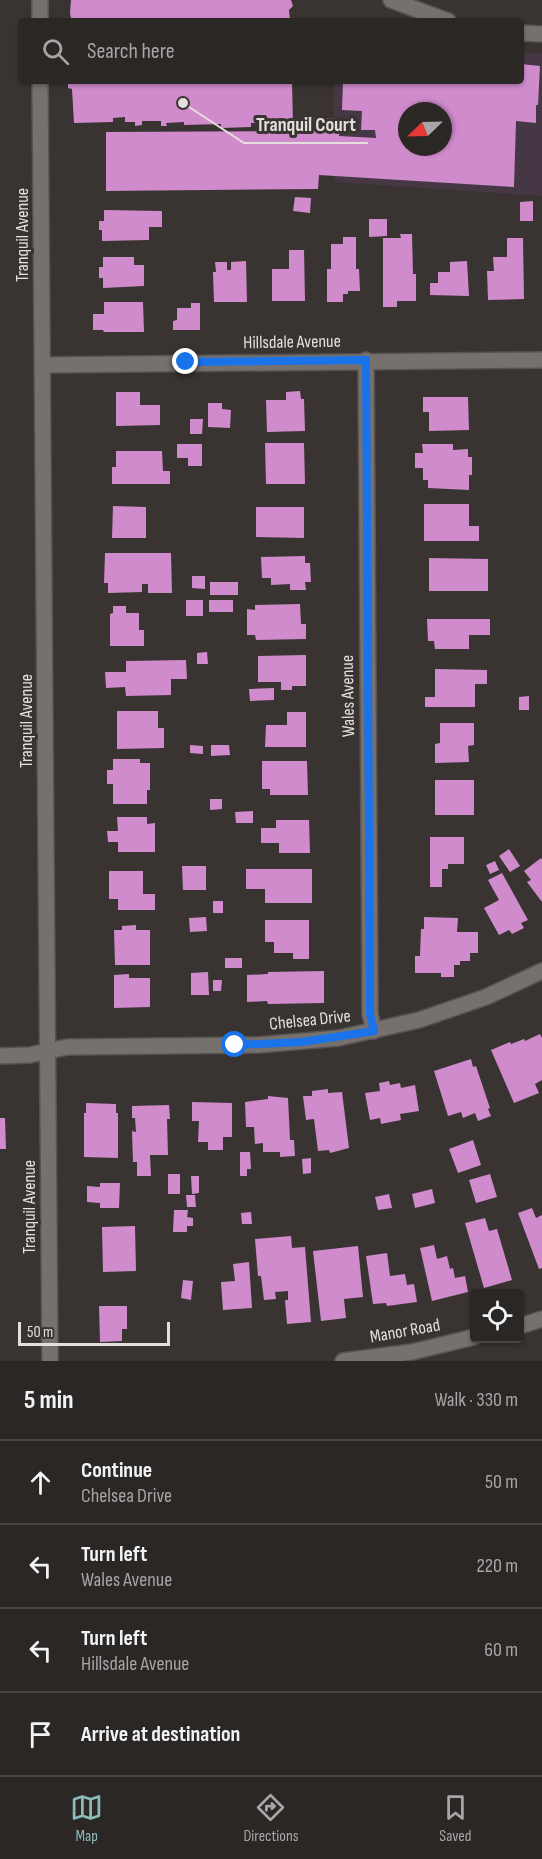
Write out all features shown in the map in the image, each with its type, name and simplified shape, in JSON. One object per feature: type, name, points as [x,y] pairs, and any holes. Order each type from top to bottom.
[{"type":"street","points":[[40,0],[40,18]]},
{"type":"street","points":[[391,0],[440,18]]},
{"type":"street","points":[[524,33],[542,34]]},
{"type":"street","name":"Tranquil Avenue","points":[[40,84],[50,1361]]},
{"type":"street","name":"Wales Avenue","points":[[366,360],[370,1014],[374,1031]]},
{"type":"street","name":"Hillsdale Avenue","points":[[42,365],[542,360]]},
{"type":"street","name":"Chelsea Drive","points":[[0,1056],[30,1055],[76,1046],[276,1044],[322,1040],[419,1020],[464,1005],[542,971]]},
{"type":"street","points":[[524,1324],[542,1319]]},
{"type":"street","name":"Manor Road","points":[[343,1361],[373,1359],[412,1352],[470,1338]]},
{"type":"shaded area","points":[[524,52],[542,54],[542,196],[334,182],[334,84],[524,84]]},
{"type":"building","points":[[71,0],[291,0],[293,6],[289,10],[290,18],[71,18]]},
{"type":"building","points":[[524,64],[540,66],[536,123],[516,121],[514,187],[319,175],[318,189],[106,191],[106,132],[301,131],[302,117],[341,119],[339,136],[376,138],[375,130],[361,130],[362,111],[342,110],[343,84],[524,84]]},
{"type":"building","points":[[68,84],[292,84],[293,126],[266,127],[266,122],[251,123],[251,127],[221,128],[221,124],[184,125],[184,122],[166,123],[167,126],[161,126],[161,121],[142,121],[142,125],[135,126],[135,122],[125,122],[125,117],[113,118],[113,122],[74,123],[72,89],[68,88]]},
{"type":"building","points":[[295,197],[311,198],[310,213],[293,211]]},
{"type":"building","points":[[533,201],[533,221],[520,221],[520,202]]},
{"type":"building","points":[[104,210],[162,211],[162,227],[149,227],[149,240],[102,241],[99,221],[104,221]]},
{"type":"building","points":[[369,219],[387,219],[387,236],[369,237]]},
{"type":"building","points":[[400,234],[412,234],[416,301],[397,301],[397,307],[383,307],[383,238],[401,238]]},
{"type":"building","points":[[343,237],[356,237],[356,269],[359,269],[360,291],[348,291],[348,294],[343,294],[343,302],[327,302],[327,269],[331,269],[331,244],[343,244]]},
{"type":"building","points":[[507,238],[523,238],[524,299],[488,300],[487,271],[494,271],[493,257],[507,257]]},
{"type":"building","points":[[289,250],[304,250],[305,301],[272,301],[272,269],[289,269]]},
{"type":"building","points":[[103,257],[134,257],[134,265],[144,265],[144,286],[103,288],[103,278],[99,278],[99,267],[103,267]]},
{"type":"building","points":[[246,261],[247,302],[214,302],[215,262],[227,262],[227,270],[231,270],[231,262]]},
{"type":"building","points":[[467,261],[469,296],[430,295],[430,283],[438,283],[438,272],[450,272],[450,262]]},
{"type":"building","points":[[104,302],[143,302],[144,332],[93,330],[93,314],[104,314]]},
{"type":"building","points":[[191,303],[200,303],[200,330],[173,330],[173,321],[177,320],[177,308],[191,308]]},
{"type":"building","points":[[300,391],[301,399],[304,399],[305,431],[267,432],[266,400],[286,400],[286,392]]},
{"type":"building","points":[[116,392],[140,392],[140,405],[160,405],[160,425],[116,426]]},
{"type":"building","points":[[423,397],[468,397],[469,430],[429,431],[429,412],[423,412]]},
{"type":"building","points":[[208,403],[222,403],[222,409],[231,410],[230,428],[208,427]]},
{"type":"building","points":[[190,419],[203,419],[202,434],[190,434]]},
{"type":"building","points":[[265,443],[304,443],[305,484],[266,484]]},
{"type":"building","points":[[177,444],[202,444],[202,466],[188,466],[188,458],[177,458]]},
{"type":"building","points":[[422,444],[453,444],[453,450],[468,449],[468,457],[472,457],[469,490],[428,488],[428,480],[423,480],[423,468],[415,468],[415,453],[423,453]]},
{"type":"building","points":[[116,451],[162,451],[163,471],[170,471],[170,484],[112,484],[112,467],[116,467]]},
{"type":"building","points":[[424,504],[469,504],[469,526],[479,526],[479,541],[424,541]]},
{"type":"building","points":[[113,506],[146,507],[146,538],[112,538]]},
{"type":"building","points":[[256,507],[304,507],[304,538],[256,537]]},
{"type":"building","points":[[105,553],[171,553],[172,593],[148,593],[148,584],[142,584],[142,592],[108,593],[108,583],[104,583]]},
{"type":"building","points":[[305,556],[305,563],[310,563],[311,582],[305,582],[306,590],[290,590],[290,584],[271,585],[271,578],[262,578],[261,557]]},
{"type":"building","points":[[429,558],[488,559],[488,591],[429,591]]},
{"type":"building","points":[[192,576],[205,576],[205,589],[192,588]]},
{"type":"building","points":[[210,582],[238,582],[238,595],[210,595]]},
{"type":"building","points":[[186,600],[203,600],[203,616],[186,616]]},
{"type":"building","points":[[209,600],[233,600],[233,612],[209,612]]},
{"type":"building","points":[[300,604],[301,624],[306,624],[306,639],[256,640],[255,635],[247,635],[247,609],[255,610],[255,605]]},
{"type":"building","points":[[113,606],[126,606],[126,613],[139,613],[139,630],[144,630],[144,646],[110,646],[110,614],[113,613]]},
{"type":"building","points":[[427,619],[490,619],[490,635],[469,635],[469,649],[435,649],[434,641],[428,641]]},
{"type":"building","points":[[207,652],[208,664],[197,664],[197,653]]},
{"type":"building","points":[[306,655],[306,686],[292,686],[292,690],[281,690],[281,682],[258,682],[258,656]]},
{"type":"building","points":[[186,660],[187,679],[171,679],[171,695],[126,696],[125,687],[106,688],[105,672],[126,672],[126,661]]},
{"type":"building","points":[[435,669],[487,670],[487,684],[475,684],[475,707],[425,707],[425,697],[435,697]]},
{"type":"building","points":[[274,688],[274,700],[250,701],[249,689]]},
{"type":"building","points":[[529,696],[529,710],[519,710],[519,697]]},
{"type":"building","points":[[117,711],[158,711],[158,728],[164,728],[164,748],[117,749]]},
{"type":"building","points":[[287,712],[306,712],[306,747],[265,747],[266,725],[287,725]]},
{"type":"building","points":[[440,723],[474,723],[474,745],[468,746],[469,762],[435,763],[435,744],[440,743]]},
{"type":"building","points":[[190,745],[203,746],[203,754],[190,753]]},
{"type":"building","points":[[211,745],[229,745],[230,755],[211,756]]},
{"type":"building","points":[[113,759],[140,759],[140,763],[150,763],[150,790],[147,790],[147,804],[113,804],[113,784],[107,784],[107,770],[113,770]]},
{"type":"building","points":[[262,761],[307,761],[308,795],[270,795],[270,789],[262,789]]},
{"type":"building","points":[[435,780],[474,780],[474,815],[435,815]]},
{"type":"building","points":[[210,799],[222,799],[222,809],[210,810]]},
{"type":"building","points":[[253,811],[253,823],[236,823],[235,812]]},
{"type":"building","points":[[117,817],[147,817],[147,824],[155,823],[155,852],[118,852],[118,842],[108,842],[107,831],[118,831]]},
{"type":"building","points":[[276,820],[309,820],[310,853],[279,853],[279,843],[261,843],[261,828],[276,828]]},
{"type":"building","points":[[430,837],[464,837],[464,864],[448,864],[448,869],[442,869],[442,887],[430,887]]},
{"type":"building","points":[[509,849],[520,866],[510,872],[499,856]]},
{"type":"building","points":[[541,858],[542,902],[527,882],[531,880],[524,871]]},
{"type":"building","points":[[495,861],[499,870],[490,874],[486,865]]},
{"type":"building","points":[[182,866],[206,866],[206,890],[183,890]]},
{"type":"building","points":[[246,869],[312,869],[312,903],[265,903],[265,889],[246,889]]},
{"type":"building","points":[[109,871],[143,871],[143,894],[155,894],[155,910],[118,910],[118,899],[109,899]]},
{"type":"building","points":[[502,873],[528,920],[521,923],[524,928],[512,934],[509,930],[499,935],[484,908],[499,900],[488,880]]},
{"type":"building","points":[[213,901],[223,901],[223,913],[213,913]]},
{"type":"building","points":[[206,917],[207,931],[190,932],[189,918]]},
{"type":"building","points":[[424,917],[458,918],[457,932],[478,932],[478,953],[470,953],[470,961],[460,961],[460,965],[454,965],[454,977],[441,977],[441,973],[415,973],[415,956],[420,956]]},
{"type":"building","points":[[265,920],[309,920],[309,959],[293,959],[293,953],[274,953],[274,942],[265,942]]},
{"type":"building","points":[[136,925],[136,930],[150,930],[150,965],[115,965],[114,930],[122,930],[122,926]]},
{"type":"building","points":[[225,958],[242,958],[242,968],[225,968]]},
{"type":"building","points":[[324,971],[324,1003],[247,1002],[247,975],[268,974],[268,972]]},
{"type":"building","points":[[208,972],[209,995],[191,995],[191,973]]},
{"type":"building","points":[[129,974],[129,978],[150,978],[150,1007],[114,1008],[114,975]]},
{"type":"building","points":[[213,980],[222,980],[221,991],[213,991]]},
{"type":"building","points":[[540,1034],[542,1038],[542,1080],[535,1084],[539,1093],[514,1103],[491,1050],[510,1042],[511,1044],[524,1039],[525,1041]]},
{"type":"building","points":[[471,1059],[473,1067],[476,1066],[491,1116],[478,1121],[475,1113],[463,1118],[461,1112],[448,1116],[434,1071]]},
{"type":"building","points":[[389,1081],[390,1085],[400,1083],[401,1088],[415,1085],[419,1111],[400,1114],[401,1120],[381,1124],[380,1118],[370,1120],[365,1093],[380,1091],[379,1083]]},
{"type":"building","points":[[328,1089],[328,1093],[342,1092],[349,1148],[330,1153],[329,1150],[318,1151],[314,1119],[306,1120],[303,1096],[312,1096],[312,1091]]},
{"type":"building","points":[[268,1096],[288,1098],[290,1140],[294,1140],[295,1156],[280,1157],[280,1152],[263,1152],[263,1143],[255,1144],[254,1127],[246,1127],[245,1102],[268,1099]]},
{"type":"building","points":[[192,1102],[232,1103],[232,1137],[223,1137],[223,1150],[208,1150],[208,1142],[198,1142],[199,1121],[192,1121]]},
{"type":"building","points":[[86,1103],[116,1104],[118,1158],[84,1157]]},
{"type":"building","points":[[169,1105],[168,1155],[150,1155],[151,1176],[137,1176],[137,1162],[133,1162],[132,1131],[136,1132],[135,1118],[132,1118],[132,1106]]},
{"type":"building","points":[[0,1118],[5,1118],[6,1149],[0,1149]]},
{"type":"building","points":[[473,1140],[481,1165],[458,1173],[449,1149]]},
{"type":"building","points":[[240,1152],[250,1152],[251,1169],[247,1169],[247,1176],[240,1176]]},
{"type":"building","points":[[311,1158],[311,1173],[303,1174],[302,1159]]},
{"type":"building","points":[[168,1174],[180,1174],[180,1194],[168,1194]]},
{"type":"building","points":[[490,1174],[497,1197],[476,1203],[469,1180]]},
{"type":"building","points":[[191,1176],[199,1176],[199,1193],[192,1194]]},
{"type":"building","points":[[100,1183],[120,1183],[119,1208],[100,1208],[100,1203],[87,1202],[87,1186],[100,1187]]},
{"type":"building","points":[[432,1189],[435,1203],[415,1208],[412,1194]]},
{"type":"building","points":[[389,1194],[392,1208],[378,1210],[375,1197]]},
{"type":"building","points":[[186,1195],[195,1195],[196,1207],[187,1207]]},
{"type":"building","points":[[532,1208],[536,1218],[542,1215],[542,1268],[539,1269],[518,1213]]},
{"type":"building","points":[[174,1210],[188,1210],[187,1217],[193,1218],[193,1226],[187,1226],[187,1232],[173,1232]]},
{"type":"building","points":[[251,1212],[252,1224],[242,1224],[241,1213]]},
{"type":"building","points":[[485,1218],[489,1231],[497,1229],[512,1280],[484,1288],[465,1223]]},
{"type":"building","points":[[135,1226],[136,1271],[103,1272],[102,1227]]},
{"type":"building","points":[[291,1236],[292,1248],[305,1247],[311,1322],[287,1324],[285,1300],[288,1300],[288,1291],[275,1292],[276,1299],[264,1300],[261,1276],[258,1276],[255,1239]]},
{"type":"building","points":[[434,1245],[437,1259],[447,1256],[455,1278],[465,1276],[468,1292],[432,1301],[420,1248]]},
{"type":"building","points":[[358,1246],[363,1297],[344,1299],[346,1318],[321,1321],[313,1251]]},
{"type":"building","points":[[387,1253],[390,1276],[405,1274],[407,1285],[414,1284],[417,1302],[387,1306],[386,1303],[373,1304],[366,1256]]},
{"type":"building","points":[[249,1262],[252,1308],[223,1310],[221,1282],[235,1281],[233,1264]]},
{"type":"building","points":[[183,1280],[193,1281],[191,1300],[181,1298]]},
{"type":"building","points":[[99,1306],[127,1306],[127,1329],[122,1329],[122,1341],[100,1342]]},
{"type":"place","name":"Tranquil Court","points":[[183,103]]},
{"type":"route","points":[[186,362],[366,360],[370,1014],[374,1031],[302,1042],[235,1045]]}]
